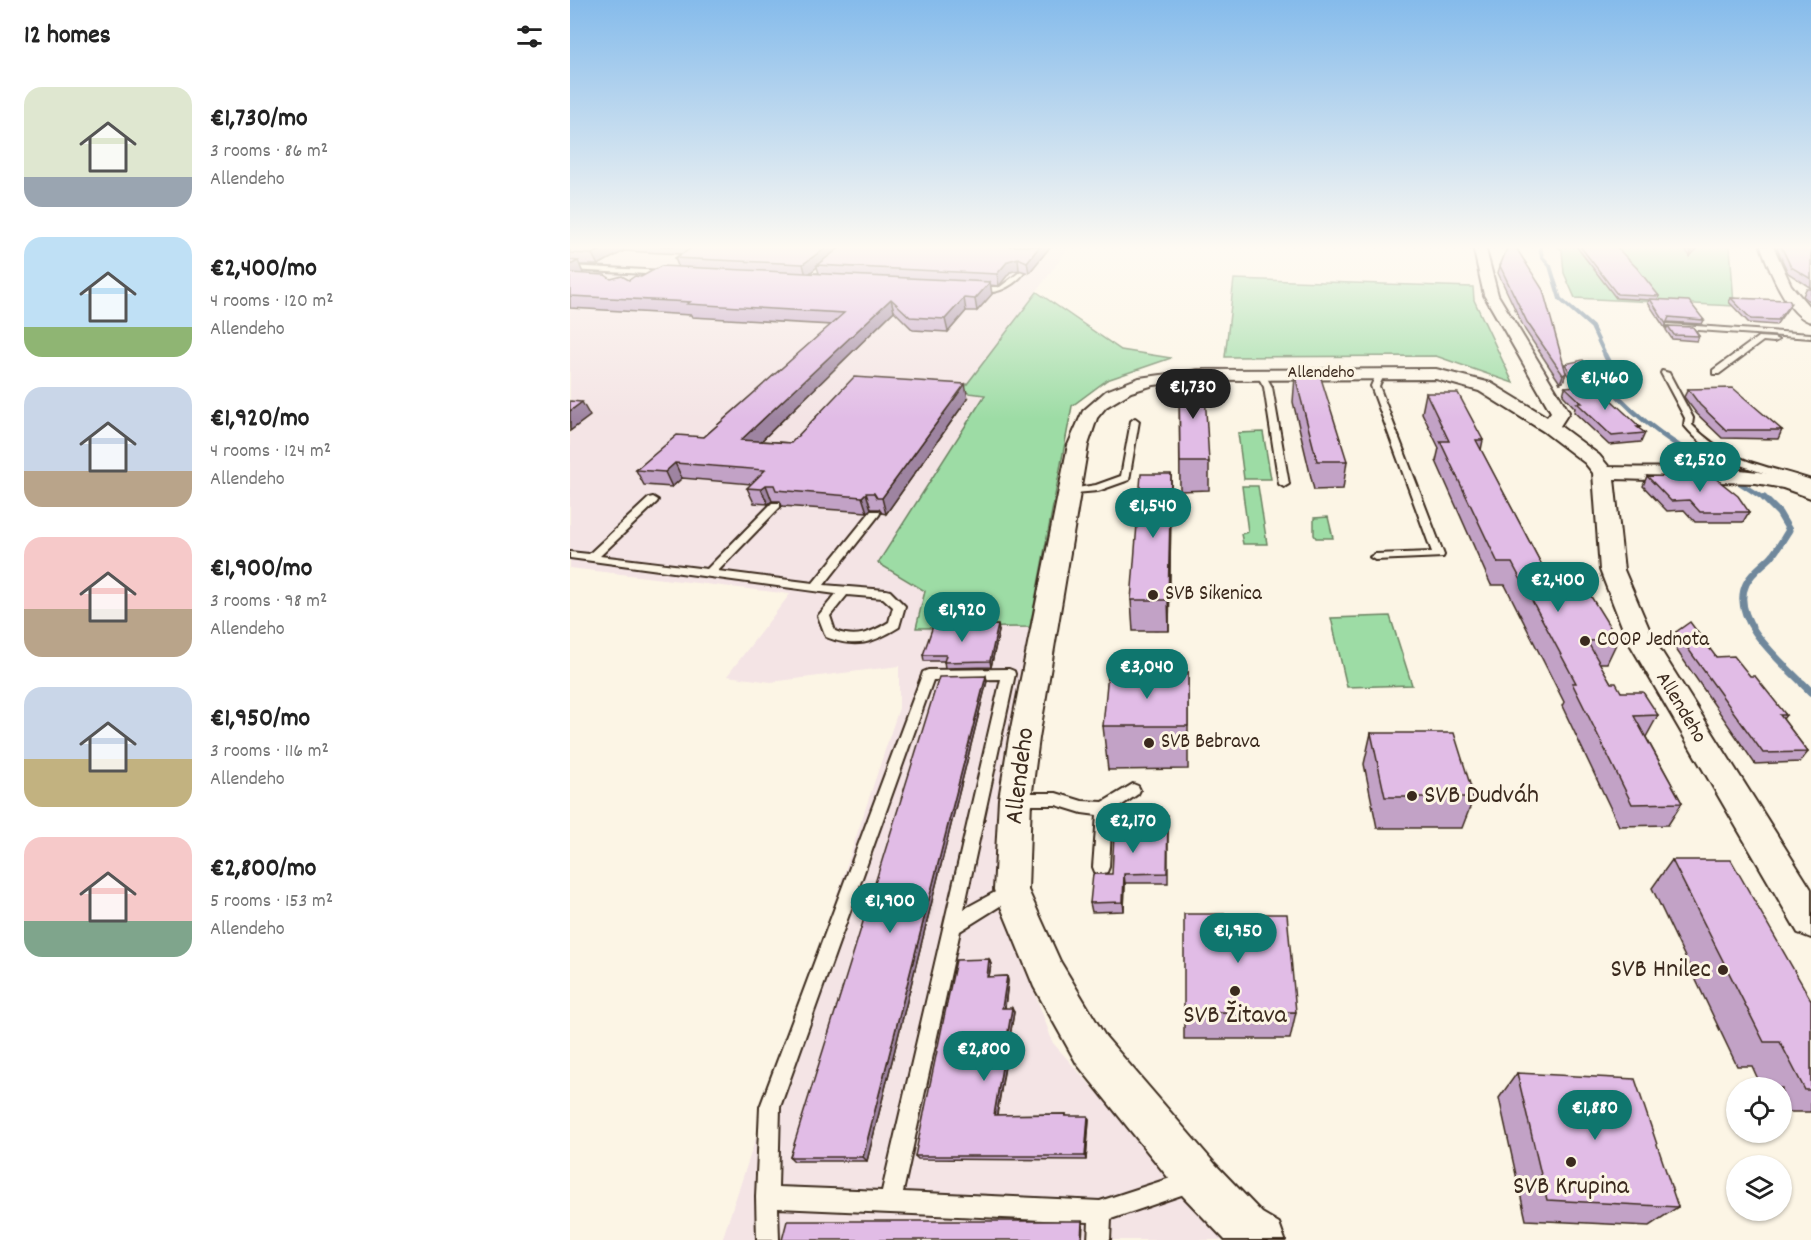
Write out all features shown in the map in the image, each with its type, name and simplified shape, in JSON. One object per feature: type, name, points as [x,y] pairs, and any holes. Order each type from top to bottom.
[{"type":"street","points":[[1496,304],[1560,412],[1550,427]]},
{"type":"street","points":[[1798,304],[1811,317]]},
{"type":"street","name":"Allendeho","points":[[1251,1236],[1199,1180],[1091,1050],[1047,974],[1011,890],[1015,799],[1068,492],[1078,445],[1089,416],[1104,400],[1135,384],[1161,378],[1260,373],[1436,374],[1485,387],[1550,427],[1592,459],[1603,472],[1612,570],[1640,639],[1811,921]]},
{"type":"street","points":[[1603,472],[1756,477],[1788,483],[1811,492]]},
{"type":"lane","points":[[1670,326],[1811,336]]},
{"type":"lane","points":[[1716,372],[1761,339],[1811,342]]},
{"type":"lane","name":"Allendeho","points":[[1260,373],[1268,387],[1284,484]]},
{"type":"lane","name":"Allendeho","points":[[1375,557],[1439,555],[1375,387],[1381,373]]},
{"type":"lane","points":[[1665,373],[1689,418],[1688,425],[1718,454],[1739,464],[1811,483]]},
{"type":"lane","points":[[1068,492],[1098,488],[1126,478],[1135,421]]},
{"type":"lane","points":[[591,558],[653,500]]},
{"type":"lane","points":[[710,573],[776,505]]},
{"type":"lane","points":[[816,587],[875,513]]},
{"type":"lane","points":[[570,555],[844,591],[886,594],[899,606],[895,624],[875,636],[846,641],[830,634],[824,616],[844,591]]},
{"type":"lane","points":[[768,1240],[770,1107],[928,675],[1009,674],[1037,665]]},
{"type":"lane","points":[[890,1203],[1009,674]]},
{"type":"lane","points":[[1015,799],[1056,799],[1082,807],[1105,809],[1133,790]]},
{"type":"lane","points":[[1101,867],[1105,809]]},
{"type":"lane","points":[[952,926],[1011,890]]},
{"type":"lane","points":[[767,1197],[1100,1212],[1199,1180]]},
{"type":"lane","points":[[1100,1212],[1100,1240]]},
{"type":"shaded area","points":[[570,304],[1027,304],[962,392],[985,395],[878,563],[926,591],[917,628],[1030,627],[1006,749],[995,883],[1053,1043],[1207,1215],[1241,1240],[722,1240],[899,708],[899,666],[771,682],[727,676],[790,594],[570,568]]},
{"type":"green space","points":[[1028,304],[1054,304],[1121,350],[1171,358],[1107,380],[1072,406],[1030,627],[916,628],[925,591],[878,563],[985,395],[961,392]]},
{"type":"green space","points":[[1231,304],[1476,304],[1513,383],[1436,356],[1225,357]]},
{"type":"green space","points":[[1692,304],[1734,304],[1734,306]]},
{"type":"green space","points":[[1263,432],[1271,479],[1244,479],[1238,433]]},
{"type":"green space","points":[[1242,486],[1258,486],[1267,544],[1243,544],[1241,534],[1248,532]]},
{"type":"green space","points":[[1328,517],[1333,538],[1316,538],[1314,518]]},
{"type":"green space","points":[[1390,616],[1412,685],[1347,687],[1331,618]]},
{"type":"building","points":[[687,304],[886,304],[741,440],[791,443],[854,377],[965,384],[882,498],[877,498],[874,493],[866,493],[862,497],[776,490],[774,485],[766,485],[761,489],[747,488],[765,470],[675,463],[665,472],[636,470],[677,435],[704,437],[844,313]]},
{"type":"building","points":[[896,304],[959,304],[945,319],[910,317]]},
{"type":"building","points":[[1518,304],[1547,304],[1566,373],[1563,375],[1527,322]]},
{"type":"building","points":[[1653,304],[1691,304],[1704,320],[1669,317],[1666,324]]},
{"type":"building","points":[[1737,304],[1790,304],[1778,320],[1751,319]]},
{"type":"building","points":[[1668,326],[1693,327],[1699,336],[1674,335]]},
{"type":"building","points":[[1583,360],[1597,379],[1574,379],[1565,364]]},
{"type":"building","points":[[1320,375],[1347,461],[1317,461],[1295,376]]},
{"type":"building","points":[[1179,376],[1204,376],[1209,462],[1180,462]]},
{"type":"building","points":[[1595,385],[1645,433],[1612,436],[1577,403],[1582,403],[1565,387]]},
{"type":"building","points":[[1733,388],[1782,430],[1726,430],[1700,405],[1688,389]]},
{"type":"building","points":[[1426,393],[1458,393],[1483,440],[1476,440],[1555,590],[1587,590],[1618,640],[1587,641],[1611,683],[1616,683],[1621,692],[1643,692],[1658,715],[1634,716],[1682,803],[1632,804],[1572,683],[1576,683],[1512,563],[1498,563],[1440,441],[1449,441]]},
{"type":"building","points":[[570,401],[582,402],[570,411]]},
{"type":"building","points":[[1141,474],[1171,474],[1168,600],[1131,600]]},
{"type":"building","points":[[1647,476],[1714,477],[1738,496],[1749,512],[1700,512],[1689,500],[1671,501]]},
{"type":"building","points":[[1690,622],[1716,657],[1734,656],[1750,676],[1755,676],[1786,715],[1780,715],[1808,752],[1763,753],[1676,632]]},
{"type":"building","points":[[998,625],[990,661],[944,662],[946,655],[923,655],[933,626]]},
{"type":"building","points":[[1188,672],[1188,726],[1103,726],[1108,673]]},
{"type":"building","points":[[986,676],[863,1157],[790,1157],[939,677]]},
{"type":"building","points":[[1371,733],[1454,733],[1474,797],[1385,797]]},
{"type":"building","points":[[1115,815],[1168,815],[1167,873],[1124,874],[1123,902],[1090,903],[1093,874],[1112,874]]},
{"type":"building","points":[[1672,860],[1731,860],[1811,1000],[1811,1090],[1805,1090],[1780,1042],[1764,1042]]},
{"type":"building","name":"SVB Žitava","points":[[1184,914],[1287,914],[1296,1012],[1184,1012]]},
{"type":"building","points":[[989,959],[987,977],[1007,976],[1002,1008],[1012,1008],[994,1115],[1088,1116],[1085,1156],[915,1156],[956,960]]},
{"type":"building","points":[[1517,1073],[1635,1079],[1678,1207],[1547,1200]]},
{"type":"building","points":[[787,1221],[1082,1221],[1081,1240],[782,1240]]},
{"type":"waterway","points":[[1566,304],[1592,327],[1606,357]]},
{"type":"waterway","points":[[1606,357],[1614,373],[1608,385],[1620,399],[1661,434],[1723,473]]},
{"type":"waterway","points":[[1732,478],[1766,500]]},
{"type":"waterway","points":[[1766,500],[1779,513],[1789,530],[1774,554],[1748,580],[1743,598],[1745,612],[1761,640],[1811,692]]},
{"type":"place","name":"SVB Sikenica","points":[[1153,595]]},
{"type":"place","name":"COOP Jednota","points":[[1585,641]]},
{"type":"place","name":"SVB Bebrava","points":[[1149,743]]},
{"type":"place","name":"SVB Dudváh","points":[[1412,796]]},
{"type":"place","name":"SVB Hnilec","points":[[1723,970]]},
{"type":"place","name":"SVB Žitava","points":[[1235,991]]},
{"type":"place","name":"SVB Krupina","points":[[1571,1162]]}]
